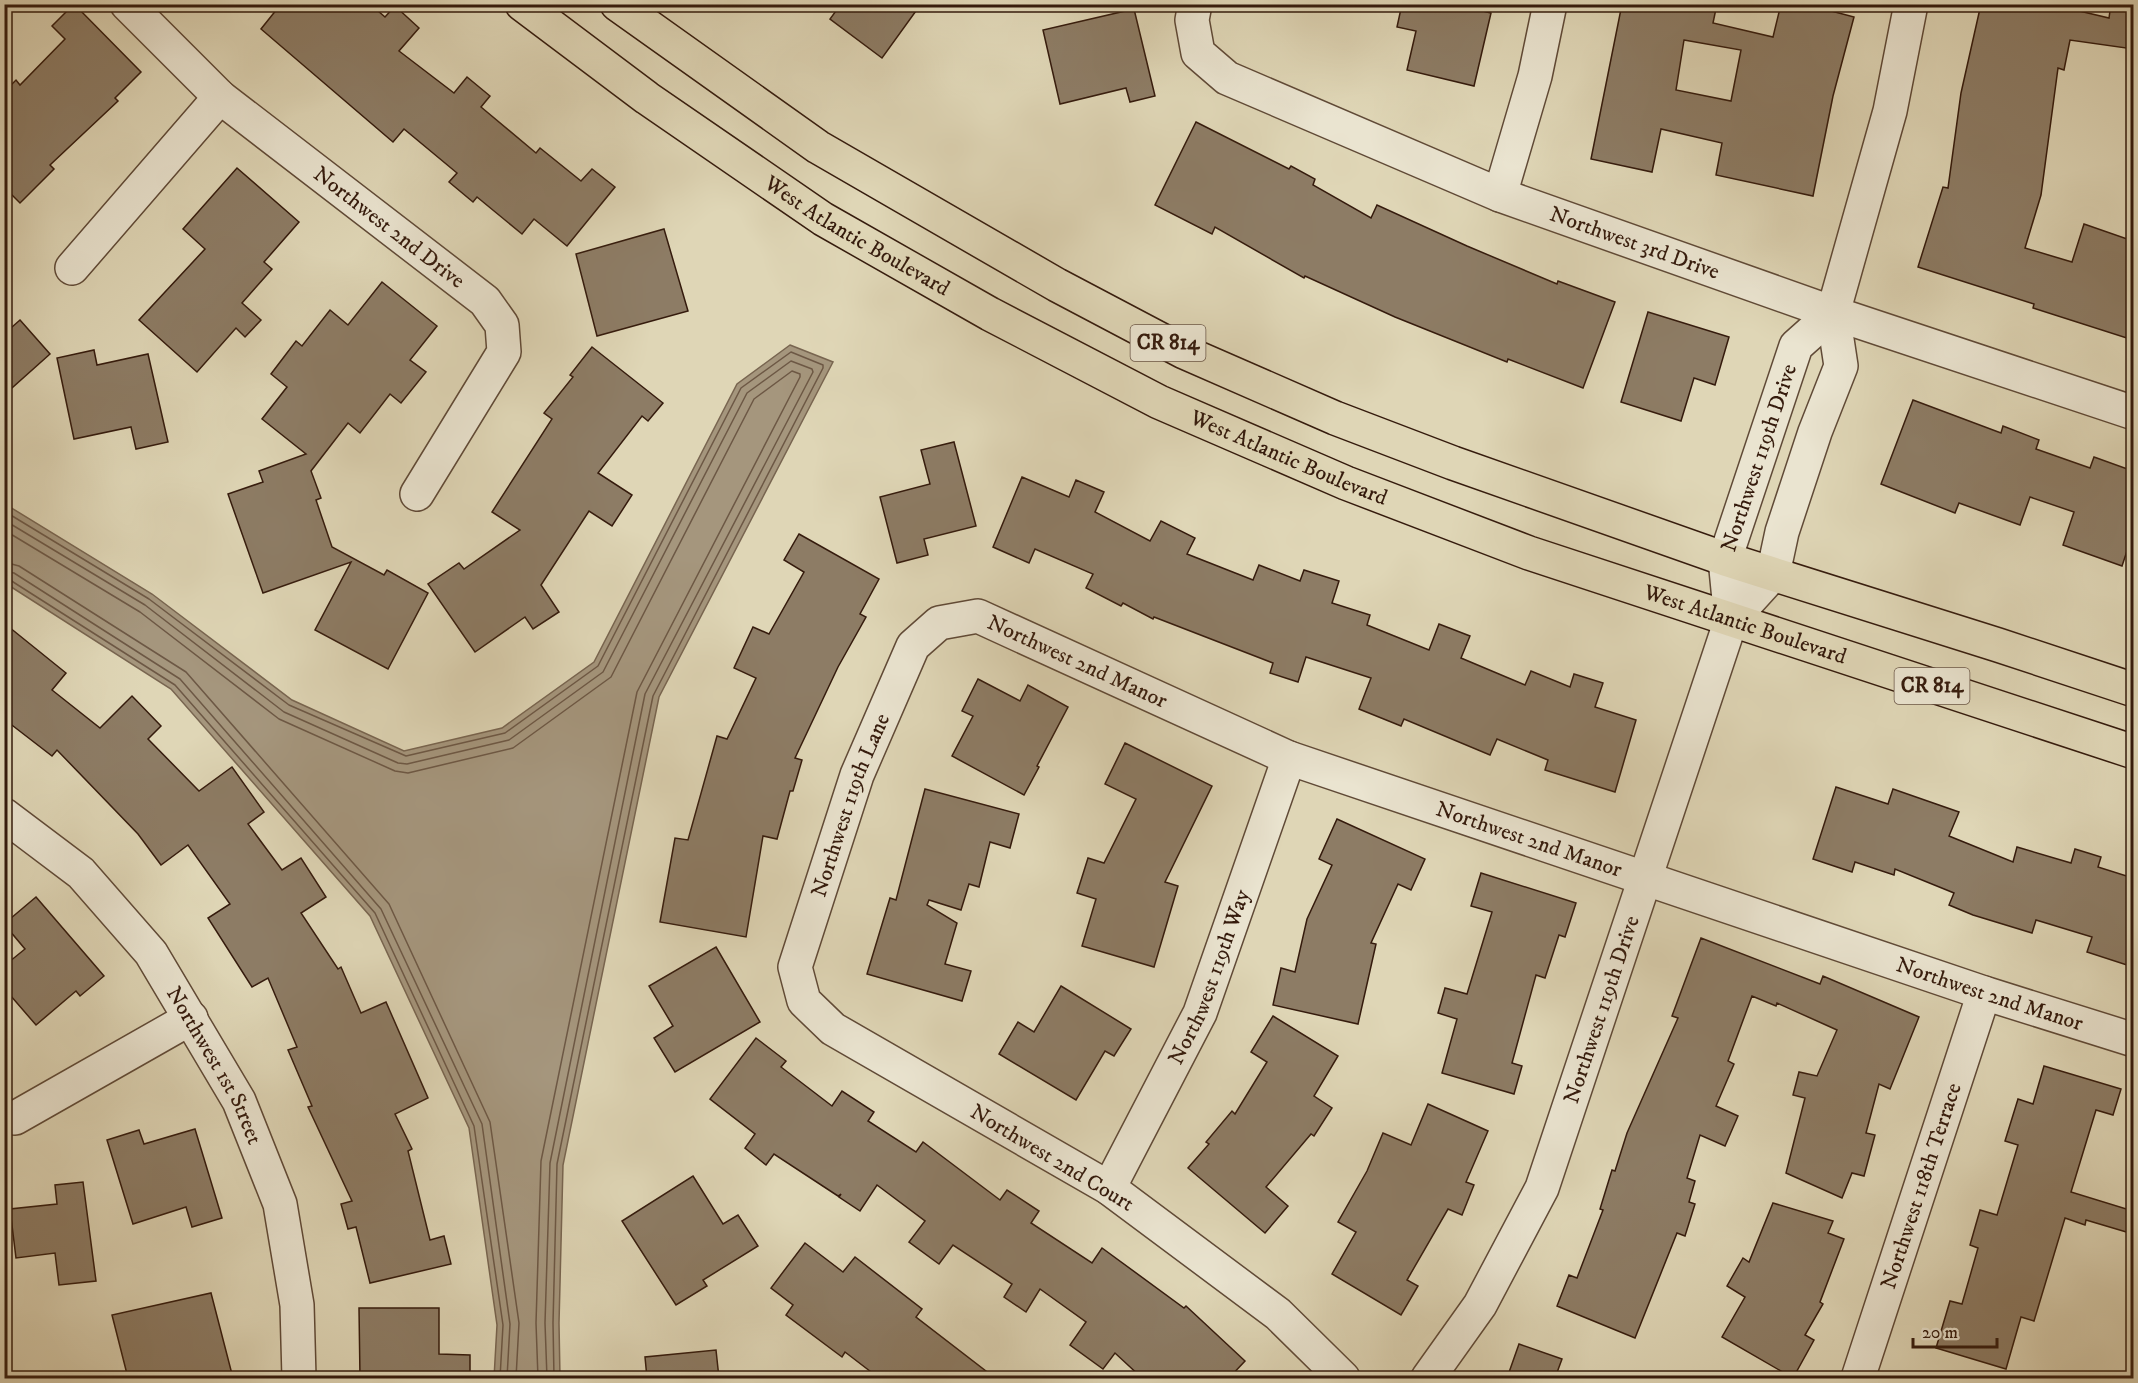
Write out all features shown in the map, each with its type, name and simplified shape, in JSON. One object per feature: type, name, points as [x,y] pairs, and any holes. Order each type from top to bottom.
[{"type":"main road","name":"West Atlantic Boulevard","points":[[522,4],[647,98],[823,219],[990,314],[1159,402],[1346,483],[1529,554],[2133,752]]},
{"type":"main road","name":"CR 814","points":[[617,4],[819,147],[1057,285],[1184,352],[1335,418],[1453,463],[1725,560],[2133,690]]},
{"type":"street","name":"Northwest 2nd Drive","points":[[126,4],[220,97],[485,301],[502,325],[504,352],[417,494]]},
{"type":"street","name":"Northwest 3rd Drive","points":[[1195,4],[1192,20],[1198,53],[1227,78],[1500,195],[1833,313],[2133,413]]},
{"type":"street","points":[[1500,195],[1535,76],[1550,4]]},
{"type":"street","name":"Northwest 119th Drive","points":[[1731,620],[1773,574],[1782,532],[1812,442],[1841,366],[1833,313],[1890,111],[1911,4]]},
{"type":"street","points":[[72,268],[220,97]]},
{"type":"street","name":"Northwest 119th Drive","points":[[1428,1378],[1480,1305],[1542,1188],[1731,620],[1725,560],[1796,346],[1833,313]]},
{"type":"street","name":"Northwest 2nd Manor","points":[[939,623],[978,616],[1289,758],[1984,993],[2133,1040]]},
{"type":"street","name":"Northwest 119th Lane","points":[[804,1001],[795,967],[857,775],[913,646],[939,623]]},
{"type":"street","name":"Northwest 119th Way","points":[[1109,1188],[1200,1013],[1289,758]]},
{"type":"street","name":"Northwest 1st Street","points":[[4,815],[81,873],[151,953],[238,1101],[280,1204],[297,1305],[299,1378]]},
{"type":"street","name":"Northwest 118th Terrace","points":[[1858,1378],[1984,993]]},
{"type":"street","name":"Northwest 2nd Court","points":[[804,1001],[833,1029],[1109,1188],[1278,1314],[1343,1378]]},
{"type":"street","points":[[15,1118],[191,1018]]},
{"type":"water","points":[[790,345],[833,362],[659,697],[563,1165],[560,1378],[494,1378],[497,1325],[469,1128],[370,916],[171,689],[5,583],[5,504],[152,594],[292,700],[404,751],[502,728],[594,662],[737,384]]},
{"type":"building","points":[[74,4],[141,72],[115,98],[118,101],[50,165],[54,169],[20,203],[4,187],[4,92],[16,80],[20,85],[65,39],[52,26]]},
{"type":"building","points":[[281,4],[370,4],[385,17],[395,6],[419,28],[399,51],[454,93],[467,77],[490,96],[481,107],[536,153],[540,148],[581,181],[592,169],[615,187],[567,246],[534,219],[522,234],[477,197],[473,202],[449,182],[457,173],[404,129],[393,142],[261,29]]},
{"type":"building","points":[[841,4],[921,4],[882,58],[830,19]]},
{"type":"building","points":[[1402,4],[1454,4],[1491,13],[1474,86],[1407,70],[1416,31],[1397,27]]},
{"type":"building","points":[[1622,4],[1717,4],[1713,23],[1773,37],[1781,4],[1805,4],[1854,17],[1833,96],[1813,196],[1716,175],[1722,143],[1661,129],[1652,172],[1591,159]],"holes":[[[1684,40],[1741,50],[1731,101],[1676,90]]]},
{"type":"building","points":[[1981,4],[2050,4],[2109,18],[2111,4],[2133,4],[2133,49],[2070,40],[2064,70],[2058,68],[2041,195],[2025,248],[2072,262],[2084,224],[2133,241],[2133,340],[2033,308],[2034,304],[1918,267],[1943,187],[1948,188],[1961,93]]},
{"type":"building","points":[[1134,9],[1155,96],[1130,102],[1126,88],[1060,104],[1043,30]]},
{"type":"building","points":[[1196,122],[1289,169],[1291,166],[1315,179],[1313,185],[1371,218],[1377,205],[1557,284],[1558,281],[1615,302],[1583,388],[1508,359],[1507,362],[1395,317],[1305,276],[1304,278],[1215,227],[1212,234],[1155,205]]},
{"type":"building","points":[[237,168],[299,222],[264,262],[272,269],[242,303],[261,320],[245,337],[236,328],[197,372],[139,320],[205,249],[183,229]]},
{"type":"building","points":[[664,229],[688,311],[597,336],[576,254]]},
{"type":"building","points":[[382,282],[437,326],[410,360],[426,372],[401,403],[390,394],[360,433],[348,423],[311,471],[321,498],[316,500],[332,547],[384,575],[387,570],[428,593],[388,669],[315,630],[351,562],[263,593],[228,494],[263,482],[259,471],[306,454],[262,419],[287,387],[271,374],[296,341],[302,346],[330,310],[348,325]]},
{"type":"building","points":[[1648,312],[1729,337],[1715,385],[1694,378],[1681,421],[1621,402]]},
{"type":"building","points":[[20,320],[50,354],[4,395],[4,334]]},
{"type":"building","points":[[592,347],[663,403],[648,421],[642,416],[598,473],[632,495],[612,526],[589,511],[541,585],[559,612],[533,629],[525,617],[475,652],[428,584],[459,563],[464,569],[520,530],[492,512],[552,419],[544,413],[573,377],[570,375]]},
{"type":"building","points":[[94,350],[97,365],[148,354],[168,442],[136,449],[131,427],[74,439],[57,358]]},
{"type":"building","points":[[1913,400],[2001,433],[2003,426],[2039,440],[2036,449],[2090,468],[2094,457],[2133,471],[2133,533],[2122,566],[2063,545],[2074,512],[2030,497],[2020,525],[1959,503],[1955,513],[1881,484]]},
{"type":"building","points":[[954,442],[976,526],[924,539],[928,555],[897,563],[880,497],[930,484],[921,450]]},
{"type":"building","points":[[1022,477],[1069,497],[1076,480],[1104,492],[1095,512],[1150,541],[1161,521],[1195,538],[1187,554],[1253,580],[1259,565],[1300,581],[1304,570],[1339,581],[1332,603],[1370,615],[1367,625],[1429,650],[1439,624],[1470,636],[1461,658],[1525,685],[1531,671],[1570,687],[1574,674],[1603,683],[1595,707],[1636,720],[1615,792],[1545,770],[1548,760],[1497,739],[1490,755],[1404,719],[1401,726],[1359,709],[1371,678],[1306,657],[1298,682],[1270,673],[1273,663],[1154,617],[1153,619],[1123,603],[1121,606],[1086,588],[1093,574],[1035,549],[1029,563],[993,547]]},
{"type":"building","points":[[799,534],[879,579],[860,614],[866,617],[838,667],[795,758],[802,760],[793,791],[790,791],[777,839],[763,836],[746,937],[660,922],[675,838],[688,840],[717,736],[727,739],[756,678],[734,668],[753,627],[769,634],[804,572],[784,560]]},
{"type":"building","points":[[4,623],[66,673],[52,690],[100,728],[132,696],[161,726],[148,739],[199,791],[232,767],[264,812],[248,824],[282,870],[301,858],[326,897],[301,913],[338,969],[341,967],[361,1013],[386,1002],[428,1098],[395,1114],[412,1149],[408,1151],[430,1240],[444,1236],[451,1264],[370,1283],[356,1227],[348,1229],[341,1204],[352,1201],[308,1107],[312,1106],[288,1050],[297,1047],[268,978],[252,987],[208,918],[230,904],[188,845],[161,865],[138,834],[57,750],[52,756],[4,719]]},
{"type":"building","points":[[978,679],[1020,701],[1028,685],[1068,707],[1024,795],[952,756],[973,716],[962,711]]},
{"type":"building","points":[[1125,743],[1212,786],[1165,882],[1178,886],[1154,967],[1082,946],[1096,899],[1077,893],[1088,858],[1104,863],[1136,799],[1105,784]]},
{"type":"building","points":[[1836,787],[1888,804],[1893,789],[1959,812],[1949,836],[2013,862],[2017,847],[2071,863],[2075,849],[2101,857],[2098,867],[2133,878],[2133,967],[2087,952],[2092,937],[2036,920],[2032,933],[1973,915],[1949,905],[1954,893],[1895,869],[1894,875],[1855,862],[1852,872],[1813,859]]},
{"type":"building","points":[[925,789],[1019,814],[1010,848],[990,842],[979,887],[969,884],[961,910],[929,900],[927,905],[957,923],[945,964],[971,971],[962,1001],[867,974],[890,898],[896,900]]},
{"type":"building","points":[[1337,819],[1425,859],[1411,890],[1398,884],[1371,943],[1376,944],[1358,1024],[1273,1005],[1281,968],[1295,972],[1307,919],[1332,865],[1319,859]]},
{"type":"building","points":[[1481,873],[1576,903],[1565,937],[1559,935],[1545,978],[1536,975],[1512,1063],[1522,1066],[1514,1094],[1442,1073],[1457,1019],[1438,1013],[1445,988],[1467,994],[1492,912],[1471,906]]},
{"type":"building","points":[[36,897],[104,976],[80,996],[76,991],[36,1025],[4,988],[4,966],[25,949],[4,924]]},
{"type":"building","points":[[1701,938],[1820,984],[1823,976],[1919,1017],[1890,1089],[1879,1084],[1866,1133],[1875,1135],[1864,1176],[1852,1173],[1842,1198],[1786,1173],[1805,1098],[1793,1095],[1799,1072],[1817,1076],[1837,1030],[1777,1003],[1776,1006],[1752,996],[1728,1061],[1734,1064],[1716,1106],[1738,1116],[1725,1146],[1700,1135],[1687,1178],[1695,1181],[1689,1202],[1695,1204],[1685,1236],[1677,1233],[1635,1338],[1557,1306],[1569,1275],[1577,1278],[1603,1210],[1600,1209],[1612,1170],[1615,1171],[1627,1133],[1678,1018],[1672,1016]]},
{"type":"building","points":[[716,947],[760,1022],[675,1072],[654,1038],[673,1026],[649,986]]},
{"type":"building","points":[[1061,986],[1131,1029],[1114,1056],[1105,1051],[1076,1100],[999,1054],[1018,1022],[1034,1032]]},
{"type":"building","points":[[1273,1016],[1338,1056],[1314,1096],[1332,1108],[1314,1136],[1311,1134],[1266,1187],[1288,1206],[1265,1233],[1188,1168],[1209,1144],[1206,1142],[1232,1111],[1235,1114],[1267,1062],[1251,1052]]},
{"type":"building","points":[[756,1038],[786,1061],[781,1067],[832,1106],[842,1091],[874,1112],[868,1121],[916,1152],[923,1142],[1000,1200],[1007,1190],[1039,1211],[1031,1223],[1092,1263],[1102,1248],[1184,1308],[1186,1306],[1245,1361],[1229,1378],[1142,1378],[1115,1353],[1103,1369],[1070,1345],[1086,1322],[1040,1289],[1026,1312],[1004,1297],[1012,1284],[953,1245],[939,1264],[909,1242],[925,1221],[877,1185],[860,1211],[839,1197],[841,1194],[838,1196],[774,1154],[766,1165],[745,1148],[755,1134],[710,1099]]},
{"type":"building","points":[[2044,1066],[2121,1089],[2113,1115],[2096,1110],[2071,1192],[2133,1211],[2133,1234],[2086,1220],[2085,1225],[2065,1218],[2034,1321],[2021,1317],[2006,1369],[1936,1348],[1950,1301],[1962,1304],[1978,1248],[1970,1245],[1980,1210],[1997,1215],[2018,1145],[2005,1141],[2018,1099],[2033,1104]]},
{"type":"building","points":[[1428,1104],[1488,1131],[1466,1182],[1474,1185],[1462,1215],[1448,1209],[1407,1280],[1418,1286],[1401,1315],[1332,1274],[1356,1232],[1338,1222],[1367,1171],[1383,1133],[1411,1145]]},
{"type":"building","points":[[195,1129],[222,1218],[192,1227],[186,1207],[133,1224],[107,1140],[139,1130],[144,1144]]},
{"type":"building","points":[[693,1176],[723,1224],[738,1215],[758,1246],[703,1280],[707,1286],[676,1305],[622,1221]]},
{"type":"building","points":[[83,1182],[96,1281],[59,1285],[55,1253],[16,1258],[10,1209],[57,1204],[55,1185]]},
{"type":"building","points":[[1773,1203],[1833,1221],[1828,1233],[1844,1239],[1820,1302],[1823,1304],[1805,1335],[1814,1340],[1793,1378],[1722,1337],[1745,1297],[1727,1286],[1743,1258],[1749,1262]]},
{"type":"building","points":[[805,1243],[843,1272],[855,1257],[922,1309],[916,1317],[995,1378],[879,1378],[845,1352],[842,1357],[786,1315],[793,1305],[771,1288]]},
{"type":"building","points":[[211,1293],[233,1378],[128,1378],[112,1315]]},
{"type":"building","points":[[359,1308],[439,1308],[439,1354],[470,1355],[470,1378],[360,1378]]},
{"type":"building","points":[[1519,1344],[1562,1359],[1555,1378],[1507,1378]]},
{"type":"building","points":[[716,1350],[719,1378],[647,1378],[645,1357]]}]
